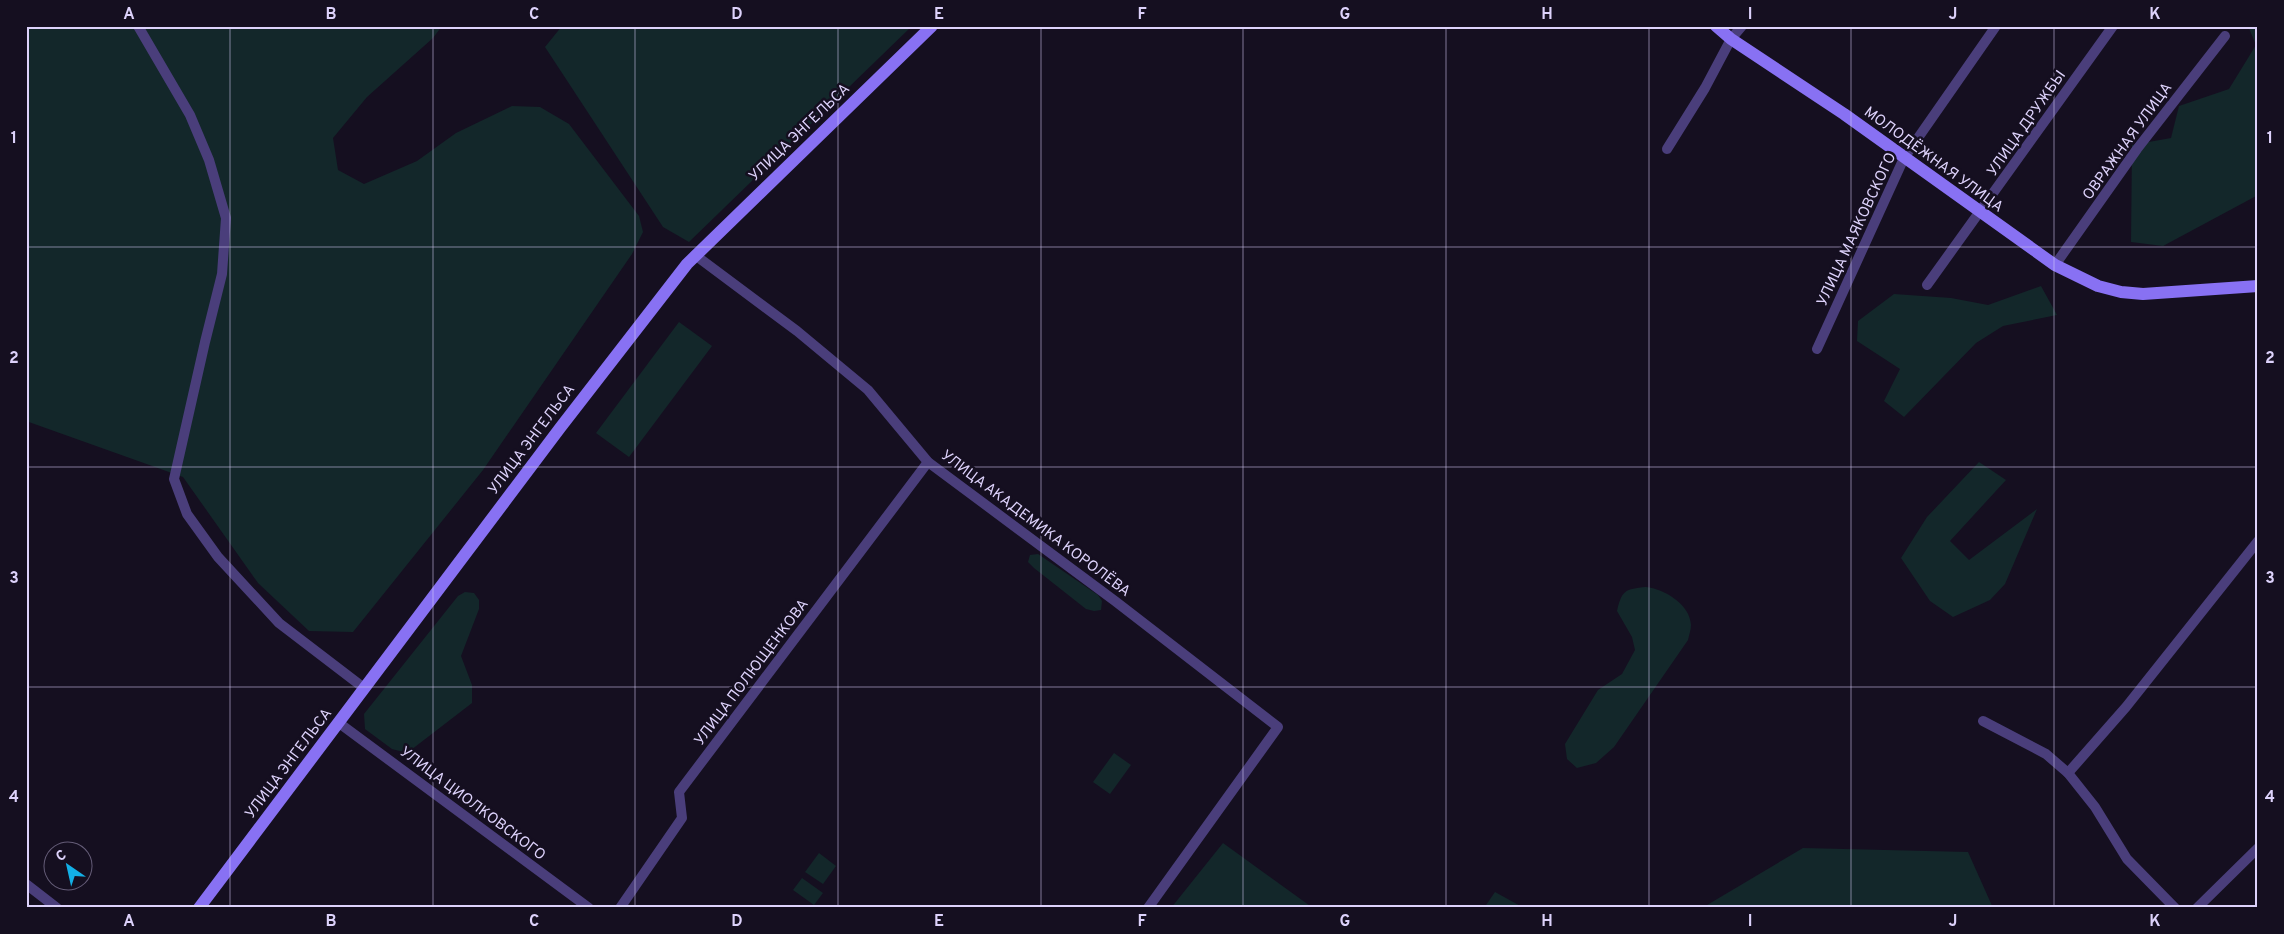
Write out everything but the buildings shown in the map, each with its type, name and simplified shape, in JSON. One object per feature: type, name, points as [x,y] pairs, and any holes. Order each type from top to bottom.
[{"type":"main road","name":"УЛИЦА ЭНГЕЛЬСА","points":[[199,908],[662,293],[695,255],[932,26]]},
{"type":"main road","name":"МОЛОДЁЖНАЯ УЛИЦА","points":[[1716,26],[1731,39],[1844,114],[2055,265],[2098,286],[2121,292],[2143,294],[2258,286]]},
{"type":"street","points":[[138,26],[190,115],[208,160],[226,218],[222,274],[174,480],[175,487],[187,514],[218,557],[279,623],[364,688]]},
{"type":"street","points":[[1667,149],[1705,88],[1731,39],[1742,26]]},
{"type":"street","name":"УЛИЦА МАЯКОВСКОГО","points":[[1817,348],[1904,158],[1996,26]]},
{"type":"street","name":"УЛИЦА ДРУЖБЫ","points":[[1927,285],[2113,26]]},
{"type":"street","name":"ОВРАЖНАЯ УЛИЦА","points":[[2055,265],[2137,149],[2225,36]]},
{"type":"street","name":"УЛИЦА АКАДЕМИКА КОРОЛЁВА","points":[[695,255],[798,331],[868,390],[928,462],[1115,601],[1278,727],[1148,908]]},
{"type":"street","name":"УЛИЦА ПОЛЮЩЕНКОВА","points":[[620,908],[682,818],[679,792],[928,462]]},
{"type":"street","points":[[2068,773],[2126,707],[2258,541]]},
{"type":"street","points":[[1983,721],[2046,754],[2068,773],[2095,807],[2127,859],[2175,908]]},
{"type":"street","name":"УЛИЦА ЦИОЛКОВСКОГО","points":[[339,723],[589,908]]},
{"type":"street","points":[[2197,908],[2258,848]]},
{"type":"street","points":[[26,884],[57,908]]},
{"type":"green space","points":[[26,26],[442,26],[433,38],[367,97],[333,138],[338,170],[364,184],[417,161],[456,133],[512,106],[540,107],[569,124],[639,216],[643,232],[632,254],[483,470],[353,632],[309,631],[258,583],[183,477],[26,421]]},
{"type":"green space","points":[[562,26],[912,26],[689,242],[663,227],[545,47]]},
{"type":"green space","points":[[2248,26],[2258,26],[2258,195],[2163,246],[2131,242],[2132,145],[2171,138],[2179,106],[2229,89],[2256,45]]},
{"type":"green space","points":[[2041,286],[2057,315],[2003,326],[1976,343],[1904,417],[1884,401],[1900,369],[1857,341],[1858,321],[1894,294],[1951,298],[1988,305]]},
{"type":"green space","points":[[679,322],[712,346],[629,457],[596,433]]},
{"type":"green space","points":[[1979,462],[2006,480],[1950,541],[1969,560],[2037,509],[2005,584],[1990,600],[1953,617],[1930,601],[1901,558],[1927,517]]},
{"type":"green space","points":[[1038,554],[1098,595],[1102,601],[1101,610],[1086,609],[1034,568],[1028,562],[1030,555]]},
{"type":"green space","points":[[1646,587],[1668,594],[1686,610],[1690,617],[1691,625],[1688,640],[1614,747],[1596,763],[1577,768],[1567,759],[1565,744],[1598,690],[1622,674],[1635,650],[1632,637],[1617,611],[1625,592]]},
{"type":"green space","points":[[465,592],[474,593],[479,600],[479,609],[461,656],[472,685],[472,703],[407,753],[392,749],[365,729],[364,714],[458,596]]},
{"type":"green space","points":[[1114,753],[1131,765],[1110,794],[1093,782]]},
{"type":"green space","points":[[1223,843],[1313,908],[1171,908]]},
{"type":"green space","points":[[1803,848],[1968,852],[1993,908],[1702,908]]},
{"type":"green space","points":[[819,853],[836,866],[823,884],[805,872]]},
{"type":"green space","points":[[802,878],[823,893],[814,905],[793,890]]},
{"type":"green space","points":[[1495,892],[1524,908],[1484,908]]}]
